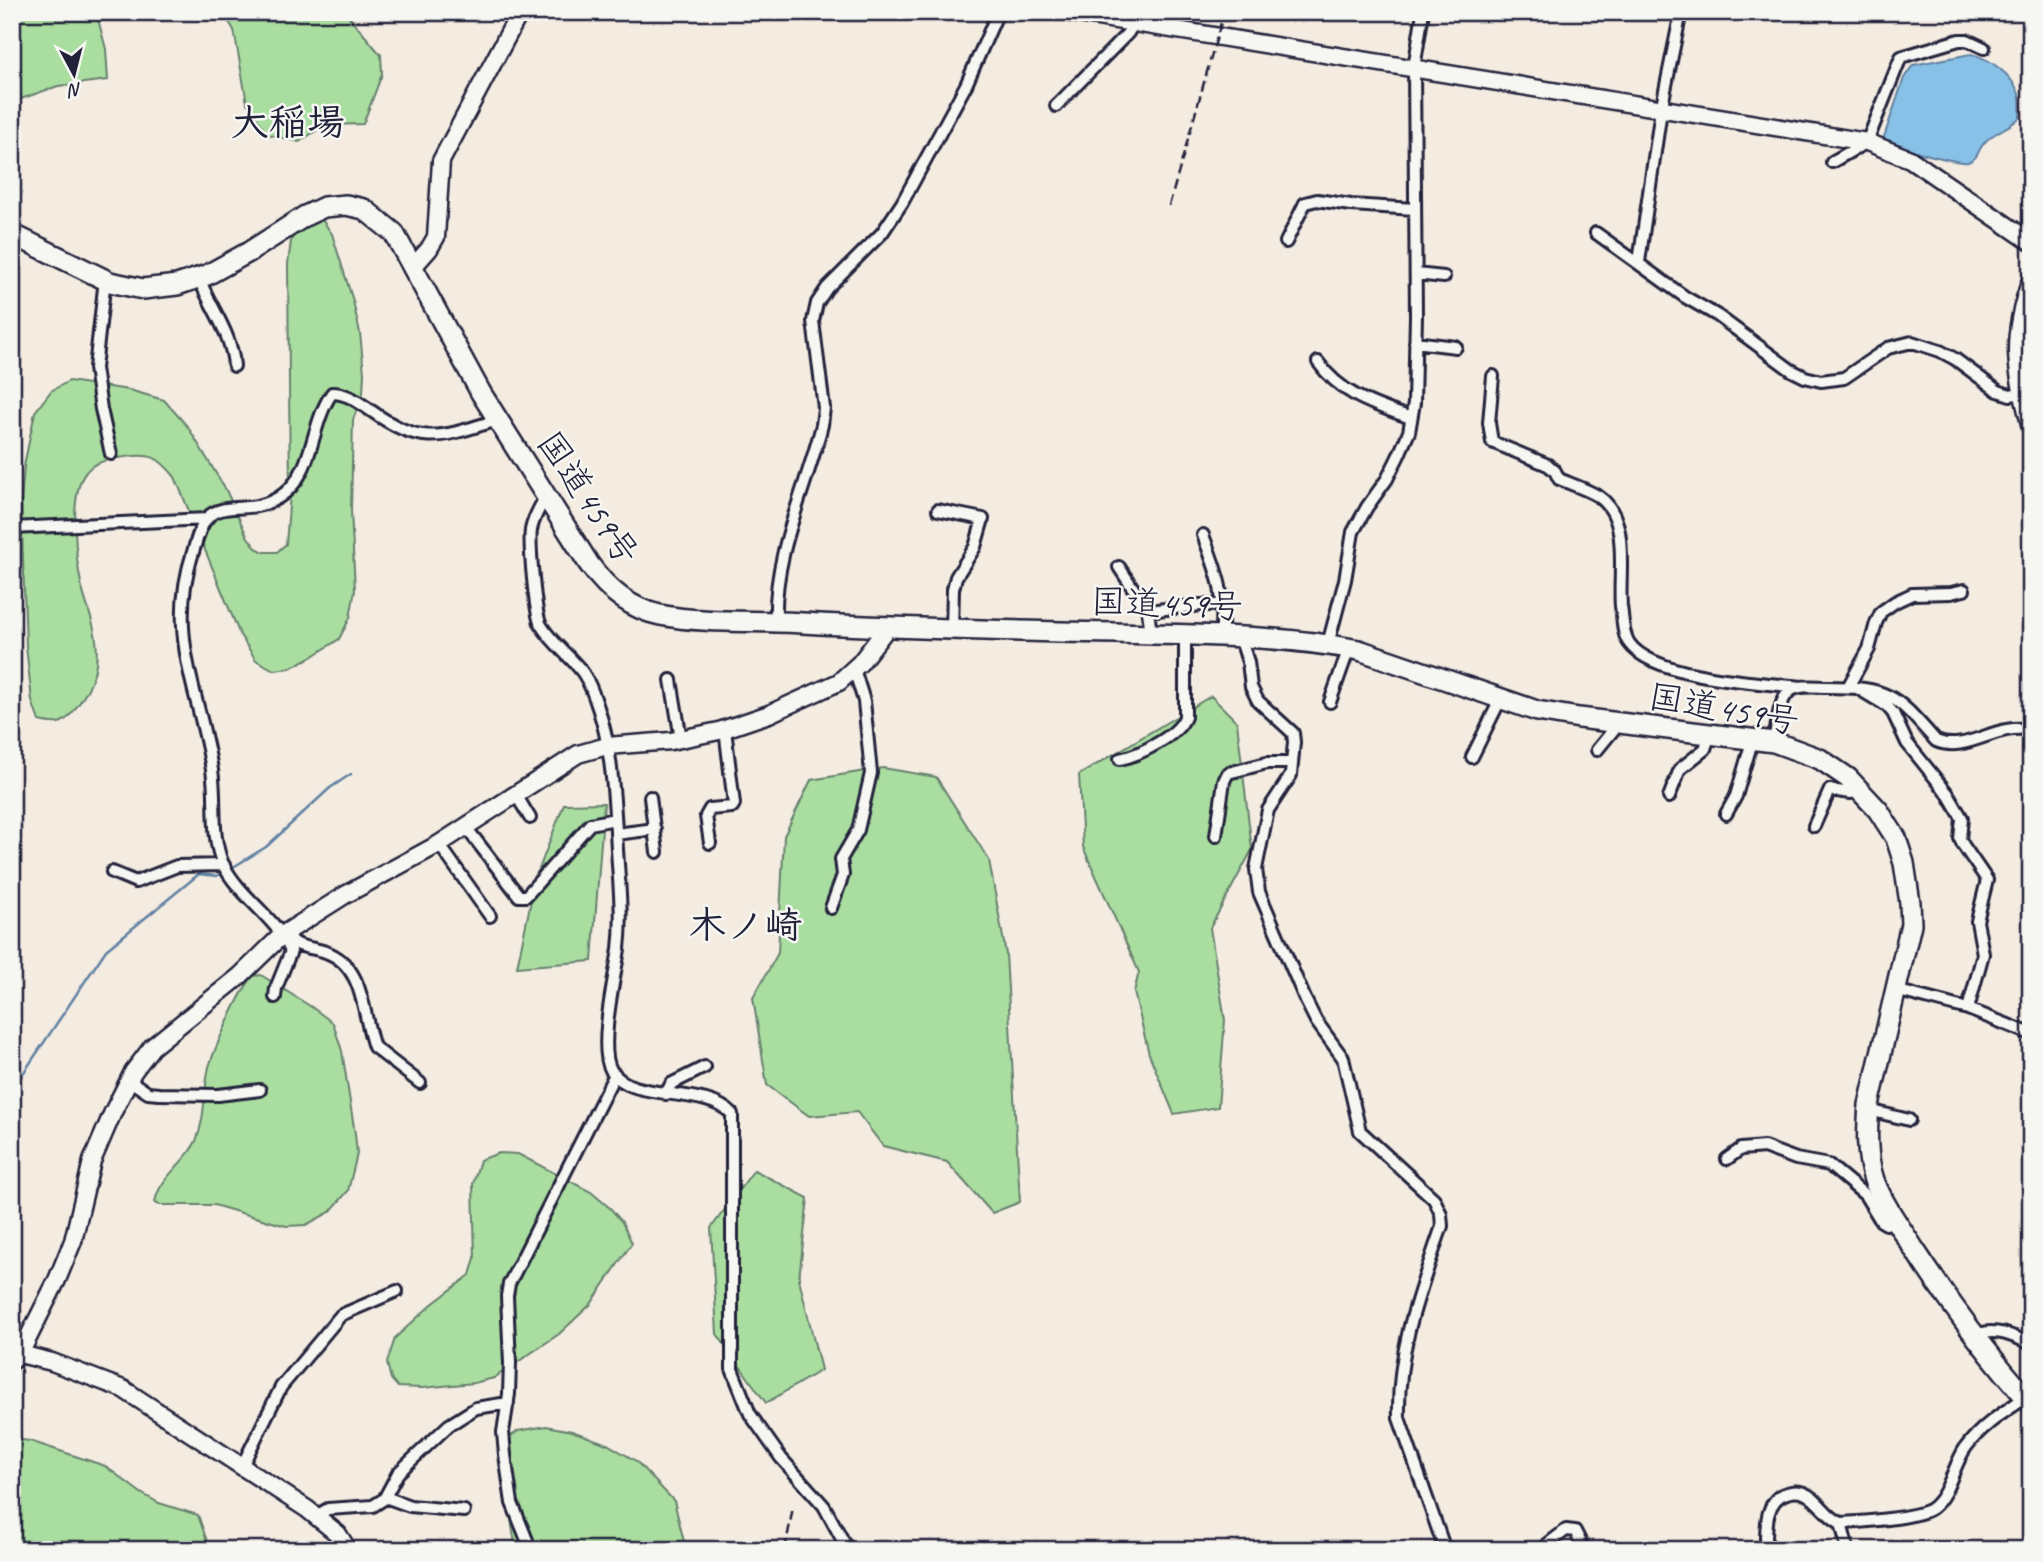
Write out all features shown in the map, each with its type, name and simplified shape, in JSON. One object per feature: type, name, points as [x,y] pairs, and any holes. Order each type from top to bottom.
[{"type":"highway","name":"国道459号","points":[[12,234],[105,279],[143,289],[177,285],[199,278],[250,252],[324,206],[346,205],[365,209],[394,233],[497,420],[589,564],[618,597],[659,615],[887,628],[1185,635],[1328,644],[1349,648],[1537,711],[1774,741],[1819,759],[1848,778],[1878,810],[1896,838],[1908,883],[1911,924],[1868,1110],[1867,1132],[1874,1179],[1896,1221],[1928,1270],[1976,1335],[2029,1398]]},
{"type":"street","points":[[414,266],[436,237],[441,161],[520,12]]},
{"type":"street","points":[[776,621],[777,587],[822,425],[824,408],[813,321],[817,303],[827,288],[882,233],[902,202],[966,85],[998,12]]},
{"type":"street","points":[[1066,12],[1867,142],[1910,159],[2031,242]]},
{"type":"street","points":[[1328,644],[1345,580],[1353,533],[1387,479],[1409,432],[1414,403],[1414,68],[1423,12]]},
{"type":"street","points":[[1639,262],[1661,110],[1681,12]]},
{"type":"street","points":[[1056,106],[1119,43],[1134,23]]},
{"type":"street","points":[[1832,162],[1867,142],[1902,57],[1959,40],[1967,40],[1984,48]]},
{"type":"street","points":[[1286,242],[1305,203],[1317,200],[1415,209]]},
{"type":"street","points":[[1595,233],[1685,297],[1718,316],[1797,374],[1812,380],[1844,378],[1888,348],[1912,342],[1933,348],[1955,359],[1998,391],[2010,395],[2022,393]]},
{"type":"street","points":[[1416,274],[1444,277]]},
{"type":"street","points":[[199,278],[229,340],[234,366]]},
{"type":"street","points":[[105,279],[95,368],[111,454]]},
{"type":"street","points":[[2031,280],[2019,314],[2015,347],[2024,364],[2022,393],[2031,428]]},
{"type":"street","points":[[1415,342],[1456,347]]},
{"type":"street","points":[[1318,362],[1337,384],[1358,399],[1411,418]]},
{"type":"street","points":[[1493,376],[1489,423],[1492,442],[1548,466],[1555,471],[1559,479],[1597,495],[1616,516],[1621,545],[1619,586],[1623,628],[1628,642],[1639,652],[1681,671],[1750,682],[1802,687],[1852,687],[1882,692],[1903,704],[1936,741],[1943,744],[1962,744],[2003,729],[2031,730]]},
{"type":"street","points":[[421,1083],[374,1047],[366,1010],[351,971],[344,962],[325,951],[301,948],[292,943],[223,865],[215,829],[216,794],[213,771],[187,663],[182,628],[185,574],[199,533],[209,515],[270,502],[294,484],[301,473],[320,412],[332,393],[340,393],[354,399],[390,424],[412,434],[428,437],[459,432],[497,420]]},
{"type":"street","points":[[546,496],[530,535],[539,622],[552,641],[585,676],[608,746],[622,908],[606,1036],[608,1061],[615,1074],[628,1083],[666,1094],[714,1101],[732,1114],[732,1369],[750,1414],[781,1458],[824,1506],[848,1550]]},
{"type":"street","points":[[938,510],[983,519],[975,547],[956,577],[952,629]]},
{"type":"street","points":[[12,528],[207,519]]},
{"type":"street","points":[[1203,535],[1217,573],[1230,637],[1248,662],[1251,687],[1258,701],[1293,733],[1291,775],[1268,810],[1256,869],[1259,892],[1316,1021],[1343,1058],[1360,1131],[1434,1199],[1441,1214],[1442,1226],[1410,1318],[1402,1359],[1399,1418],[1445,1550]]},
{"type":"street","points":[[1119,568],[1149,611],[1150,634]]},
{"type":"street","points":[[1852,687],[1869,649],[1875,623],[1881,612],[1912,594],[1964,590]]},
{"type":"street","points":[[1149,611],[1223,605]]},
{"type":"street","points":[[348,1550],[338,1534],[316,1516],[123,1389],[63,1366],[16,1357],[57,1280],[73,1241],[92,1161],[129,1080],[152,1047],[240,976],[283,934],[345,895],[439,844],[578,754],[608,746],[681,738],[725,729],[769,714],[839,682],[854,669],[887,628]]},
{"type":"street","points":[[1120,759],[1135,756],[1180,727],[1183,722],[1185,635]]},
{"type":"street","points":[[1330,702],[1349,648]]},
{"type":"street","points":[[831,908],[843,874],[841,859],[858,830],[871,774],[864,701],[854,669]]},
{"type":"street","points":[[671,680],[681,738]]},
{"type":"street","points":[[1774,741],[1783,700],[1790,691],[1802,687]]},
{"type":"street","points":[[1852,687],[1887,706],[1893,713],[1907,743],[1948,794],[1962,818],[1960,839],[1987,880],[1977,921],[1983,954],[1968,1009]]},
{"type":"street","points":[[1472,757],[1501,698]]},
{"type":"street","points":[[1597,750],[1619,723]]},
{"type":"street","points":[[710,843],[706,816],[709,809],[732,807],[734,804],[725,729]]},
{"type":"street","points":[[1669,797],[1674,791],[1680,769],[1705,748],[1710,734]]},
{"type":"street","points":[[1726,814],[1736,796],[1753,738]]},
{"type":"street","points":[[1216,836],[1224,781],[1228,773],[1267,763],[1292,763]]},
{"type":"street","points":[[1814,826],[1830,790],[1851,793],[1860,789]]},
{"type":"street","points":[[515,793],[530,818]]},
{"type":"street","points":[[650,797],[657,852]]},
{"type":"street","points":[[465,826],[519,896],[526,897],[590,824],[615,819]]},
{"type":"street","points":[[616,834],[655,830]]},
{"type":"street","points":[[439,844],[490,916]]},
{"type":"street","points":[[112,872],[136,882],[177,866],[223,865]]},
{"type":"street","points":[[275,997],[291,951],[283,934]]},
{"type":"street","points":[[1895,990],[1968,1009],[2031,1034]]},
{"type":"street","points":[[666,1094],[671,1084],[705,1066]]},
{"type":"street","points":[[531,1550],[512,1503],[503,1432],[510,1363],[507,1296],[509,1284],[615,1074]]},
{"type":"street","points":[[129,1080],[148,1093],[159,1094],[218,1094],[260,1090]]},
{"type":"street","points":[[1868,1110],[1909,1120]]},
{"type":"street","points":[[1727,1159],[1741,1149],[1764,1147],[1796,1159],[1829,1165],[1865,1195],[1881,1221],[1886,1224],[1896,1221]]},
{"type":"street","points":[[242,1466],[281,1387],[341,1315],[397,1291]]},
{"type":"street","points":[[1976,1335],[1993,1332],[2031,1343]]},
{"type":"street","points":[[1766,1550],[1766,1521],[1775,1500],[1783,1493],[1796,1491],[1810,1496],[1841,1523],[1920,1514],[1932,1508],[1942,1495],[1965,1448],[1981,1429],[2029,1398]]},
{"type":"street","points":[[316,1516],[328,1509],[373,1506],[386,1497],[398,1473],[449,1425],[476,1408],[508,1403]]},
{"type":"street","points":[[386,1497],[410,1506],[464,1511]]},
{"type":"street","points":[[1841,1523],[1848,1550]]},
{"type":"street","points":[[1540,1550],[1566,1530],[1575,1531],[1580,1541],[1580,1550]]},
{"type":"green space","points":[[12,12],[96,12],[106,49],[108,80],[58,86],[12,102]]},
{"type":"green space","points":[[223,12],[345,12],[381,55],[382,74],[363,124],[325,125],[299,142],[267,134],[247,103],[234,30]]},
{"type":"green space","points":[[314,220],[323,221],[332,234],[353,301],[364,373],[363,393],[353,420],[351,510],[355,590],[350,618],[339,639],[290,668],[274,670],[256,660],[240,635],[175,477],[159,460],[148,456],[98,463],[86,472],[80,482],[75,511],[80,576],[96,640],[94,674],[83,697],[66,720],[58,723],[39,721],[32,701],[26,646],[21,502],[24,466],[35,412],[51,391],[69,381],[129,390],[164,400],[188,427],[226,490],[247,536],[256,548],[264,552],[277,552],[286,544],[290,494],[288,264],[291,241],[298,225]]},
{"type":"green space","points":[[1211,696],[1237,722],[1252,850],[1210,928],[1225,1020],[1218,1107],[1174,1114],[1149,1054],[1134,992],[1139,972],[1083,847],[1079,775]]},
{"type":"green space","points":[[883,768],[936,777],[989,860],[1006,954],[1020,1202],[992,1213],[947,1162],[883,1146],[857,1112],[809,1116],[767,1085],[753,998],[778,953],[784,836],[811,780]]},
{"type":"green space","points":[[604,803],[592,961],[517,967],[536,877],[564,804]]},
{"type":"green space","points":[[261,975],[333,1023],[342,1051],[357,1154],[348,1191],[330,1212],[306,1225],[286,1226],[214,1205],[155,1203],[161,1186],[196,1141],[212,1058],[228,1020],[248,984],[253,976]]},
{"type":"green space","points":[[499,1153],[518,1154],[591,1192],[622,1222],[632,1243],[591,1304],[559,1334],[494,1378],[474,1383],[422,1388],[398,1387],[391,1379],[387,1363],[395,1338],[431,1305],[470,1275],[475,1258],[473,1184],[480,1160]]},
{"type":"green space","points":[[754,1170],[808,1198],[799,1279],[821,1370],[766,1403],[717,1334],[711,1228]]},
{"type":"green space","points":[[546,1426],[572,1431],[607,1444],[636,1461],[674,1501],[686,1550],[516,1550],[502,1466],[502,1443],[518,1431]]},
{"type":"green space","points":[[12,1439],[30,1441],[105,1466],[159,1503],[198,1515],[210,1550],[12,1550]]},
{"type":"water","points":[[1971,54],[1993,64],[2011,80],[2020,97],[2020,117],[1989,138],[1974,159],[1968,162],[1926,154],[1883,140],[1904,78],[1913,65]]},
{"type":"waterway","points":[[230,869],[266,847],[330,788],[351,774]]},
{"type":"waterway","points":[[12,1090],[106,950],[199,874],[217,876],[224,872]]},
{"type":"railway","points":[[1169,206],[1224,12]]},
{"type":"railway","points":[[785,1550],[793,1507]]},
{"type":"district","name":"大稲場","points":[[288,122]]},
{"type":"district","name":"木ノ崎","points":[[745,925]]}]
